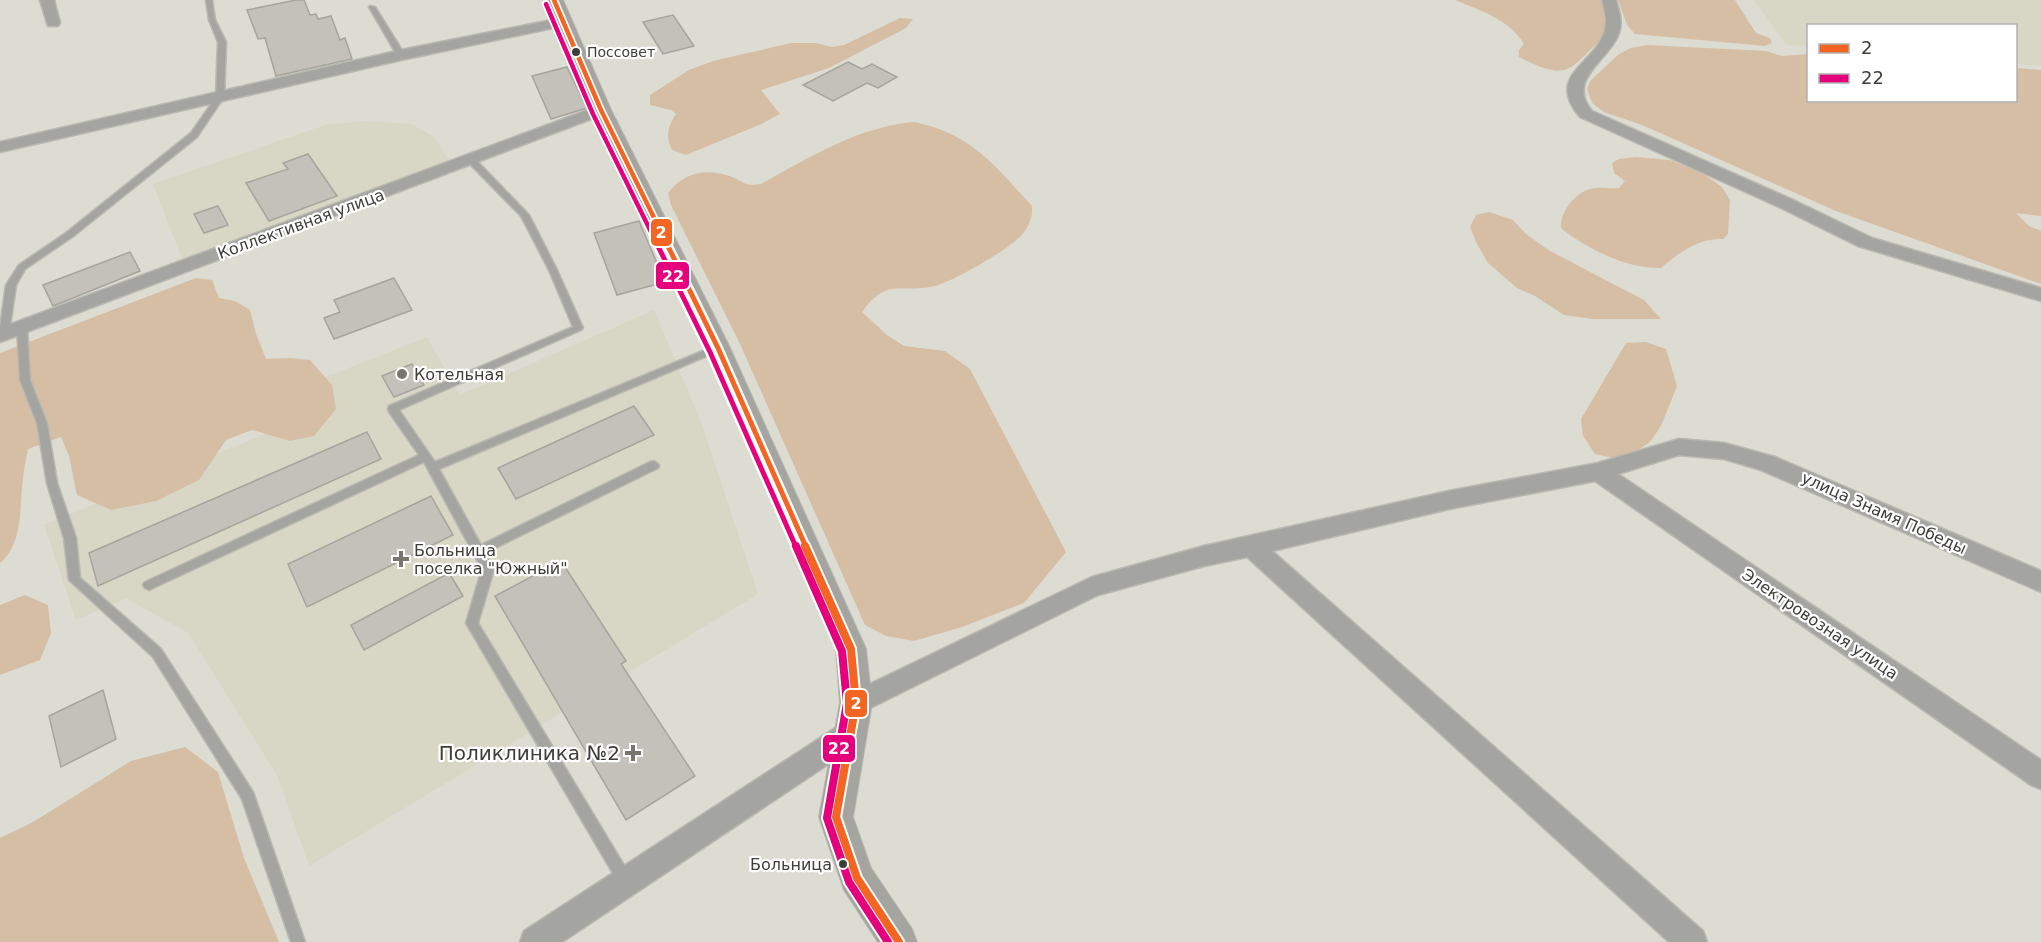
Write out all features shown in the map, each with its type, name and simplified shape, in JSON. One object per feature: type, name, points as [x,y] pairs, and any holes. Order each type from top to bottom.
[{"type":"street","points":[[47,0],[53,23]]},
{"type":"street","points":[[1610,0],[1614,18],[1612,33],[1577,76],[1575,84],[1578,103],[1586,114],[1785,203],[1865,242],[2041,295]]},
{"type":"street","points":[[0,147],[401,55],[558,11],[581,59],[601,110],[718,348],[851,649],[856,703],[836,817],[856,878],[899,942]]},
{"type":"street","name":"Коллективная улица","points":[[9,332],[601,110]]},
{"type":"street","name":"улица Знамя Победы","points":[[856,703],[1092,586],[1204,556],[1449,500],[1598,472],[1679,447],[1724,452],[1767,463],[1805,477],[2041,582]]},
{"type":"street","name":"Электровозная улица","points":[[1598,472],[2041,776]]},
{"type":"street","points":[[1251,547],[1692,942]]},
{"type":"street","points":[[535,942],[850,734]]},
{"type":"lane","points":[[209,0],[212,20],[222,42],[220,97],[194,135],[69,235],[22,267],[11,285],[9,332],[42,423],[52,483],[70,538],[75,580],[157,653],[248,796],[298,942]]},
{"type":"lane","points":[[372,7],[401,55]]},
{"type":"lane","points":[[471,160],[525,215],[553,270],[578,328],[393,409],[433,467],[488,569],[472,623],[626,882]]},
{"type":"lane","points":[[433,467],[718,348]]},
{"type":"lane","points":[[149,585],[426,456]]},
{"type":"lane","points":[[479,551],[654,465]]},
{"type":"shaded area","points":[[1455,0],[1603,0],[1605,36],[1567,69],[1559,71],[1549,69],[1519,57],[1519,50],[1524,44],[1511,28],[1484,12]]},
{"type":"shaded area","points":[[1618,0],[1735,0],[1756,33],[1770,38],[1772,43],[1765,46],[1635,34],[1627,25]]},
{"type":"shaded area","points":[[1754,0],[2041,0],[2041,66],[2017,64],[2017,24],[1807,24],[1807,46],[1786,45]]},
{"type":"shaded area","points":[[900,18],[913,19],[906,28],[829,68],[761,90],[780,114],[686,155],[672,150],[668,136],[669,127],[676,114],[671,110],[650,105],[650,95],[689,70],[713,61],[791,43],[816,43],[832,47],[844,45]]},
{"type":"shaded area","points":[[1647,45],[1766,51],[1782,56],[1807,54],[1807,102],[2017,102],[2017,68],[2041,70],[2041,216],[2016,213],[2029,226],[2041,231],[2041,284],[1836,211],[1642,125],[1604,112],[1592,103],[1587,89],[1590,81],[1619,54],[1631,48]]},
{"type":"shaded area","points":[[365,121],[412,124],[434,137],[451,163],[184,264],[153,184],[325,125]]},
{"type":"shaded area","points":[[914,122],[952,134],[981,153],[1032,206],[1031,218],[1029,225],[1015,241],[967,272],[935,286],[888,290],[871,301],[862,312],[887,335],[904,346],[945,351],[970,369],[1066,552],[1024,603],[962,627],[914,641],[886,636],[865,625],[740,344],[671,205],[668,193],[686,177],[709,172],[726,175],[750,185],[761,184],[816,154],[854,137],[894,125]]},
{"type":"shaded area","points":[[1635,157],[1670,160],[1702,173],[1722,187],[1730,200],[1728,234],[1723,239],[1705,241],[1689,248],[1661,268],[1635,265],[1608,256],[1561,228],[1566,210],[1579,194],[1593,188],[1619,188],[1625,181],[1614,173],[1612,163],[1619,159]]},
{"type":"shaded area","points":[[1489,212],[1513,220],[1526,234],[1550,251],[1644,300],[1661,319],[1593,319],[1564,315],[1535,296],[1517,288],[1488,263],[1470,227],[1476,215]]},
{"type":"shaded area","points":[[196,278],[212,280],[219,298],[235,301],[250,310],[266,359],[310,360],[332,385],[336,409],[314,436],[290,441],[252,430],[226,440],[199,480],[156,501],[111,510],[77,495],[69,456],[61,437],[28,449],[17,535],[8,555],[0,563],[0,353]]},
{"type":"shaded area","name":"Больница поселка \"Южный\"","points":[[654,310],[702,424],[758,594],[309,866],[278,777],[188,633],[126,598],[76,620],[44,525],[316,413],[308,384],[427,337],[460,395]]},
{"type":"shaded area","points":[[1646,342],[1666,349],[1677,386],[1661,426],[1650,442],[1634,453],[1618,459],[1595,454],[1583,436],[1581,419],[1626,343]]},
{"type":"shaded area","points":[[25,595],[48,605],[51,633],[40,660],[0,675],[0,605]]},
{"type":"shaded area","points":[[185,747],[218,772],[244,858],[279,942],[0,942],[0,838],[33,822],[131,761]]},
{"type":"building","points":[[304,0],[310,15],[316,14],[318,19],[331,16],[340,40],[345,38],[352,59],[276,76],[265,38],[258,39],[247,10]]},
{"type":"building","points":[[673,15],[694,46],[663,54],[643,22]]},
{"type":"building","points":[[848,62],[862,69],[872,64],[897,77],[878,88],[867,83],[833,101],[803,85]]},
{"type":"building","points":[[567,67],[587,108],[551,119],[532,76]]},
{"type":"building","points":[[308,154],[337,196],[269,221],[246,183],[288,169],[283,163]]},
{"type":"building","points":[[218,206],[228,225],[204,233],[194,214]]},
{"type":"building","points":[[639,221],[665,282],[617,295],[594,233]]},
{"type":"building","points":[[130,252],[140,271],[53,306],[43,285]]},
{"type":"building","points":[[394,278],[412,310],[334,339],[324,318],[340,312],[334,300]]},
{"type":"building","name":"Котельная","points":[[412,364],[424,385],[394,397],[382,376]]},
{"type":"building","points":[[634,406],[654,435],[516,499],[498,468]]},
{"type":"building","points":[[367,432],[381,459],[98,586],[89,553]]},
{"type":"building","points":[[431,496],[453,535],[307,607],[288,564]]},
{"type":"building","points":[[561,561],[626,661],[621,664],[695,776],[626,820],[495,596]]},
{"type":"building","points":[[449,573],[463,596],[364,650],[351,625]]},
{"type":"building","points":[[103,690],[116,739],[61,767],[49,716]]},
{"type":"transit line","name":"2","points":[[554,0],[601,110],[718,348],[851,649],[856,703],[836,817],[857,878],[899,942]]},
{"type":"transit line","name":"22","points":[[546,4],[593,114],[710,352],[842,651],[847,703],[827,818],[849,882],[888,942]]},
{"type":"place","name":"Поссовет","points":[[576,52]]},
{"type":"place","name":"Котельная","points":[[402,374]]},
{"type":"place","name":"Больница поселка \"Южный\"","points":[[401,559]]},
{"type":"place","name":"Поликлиника №2","points":[[633,753]]},
{"type":"place","name":"Больница","points":[[843,864]]}]
